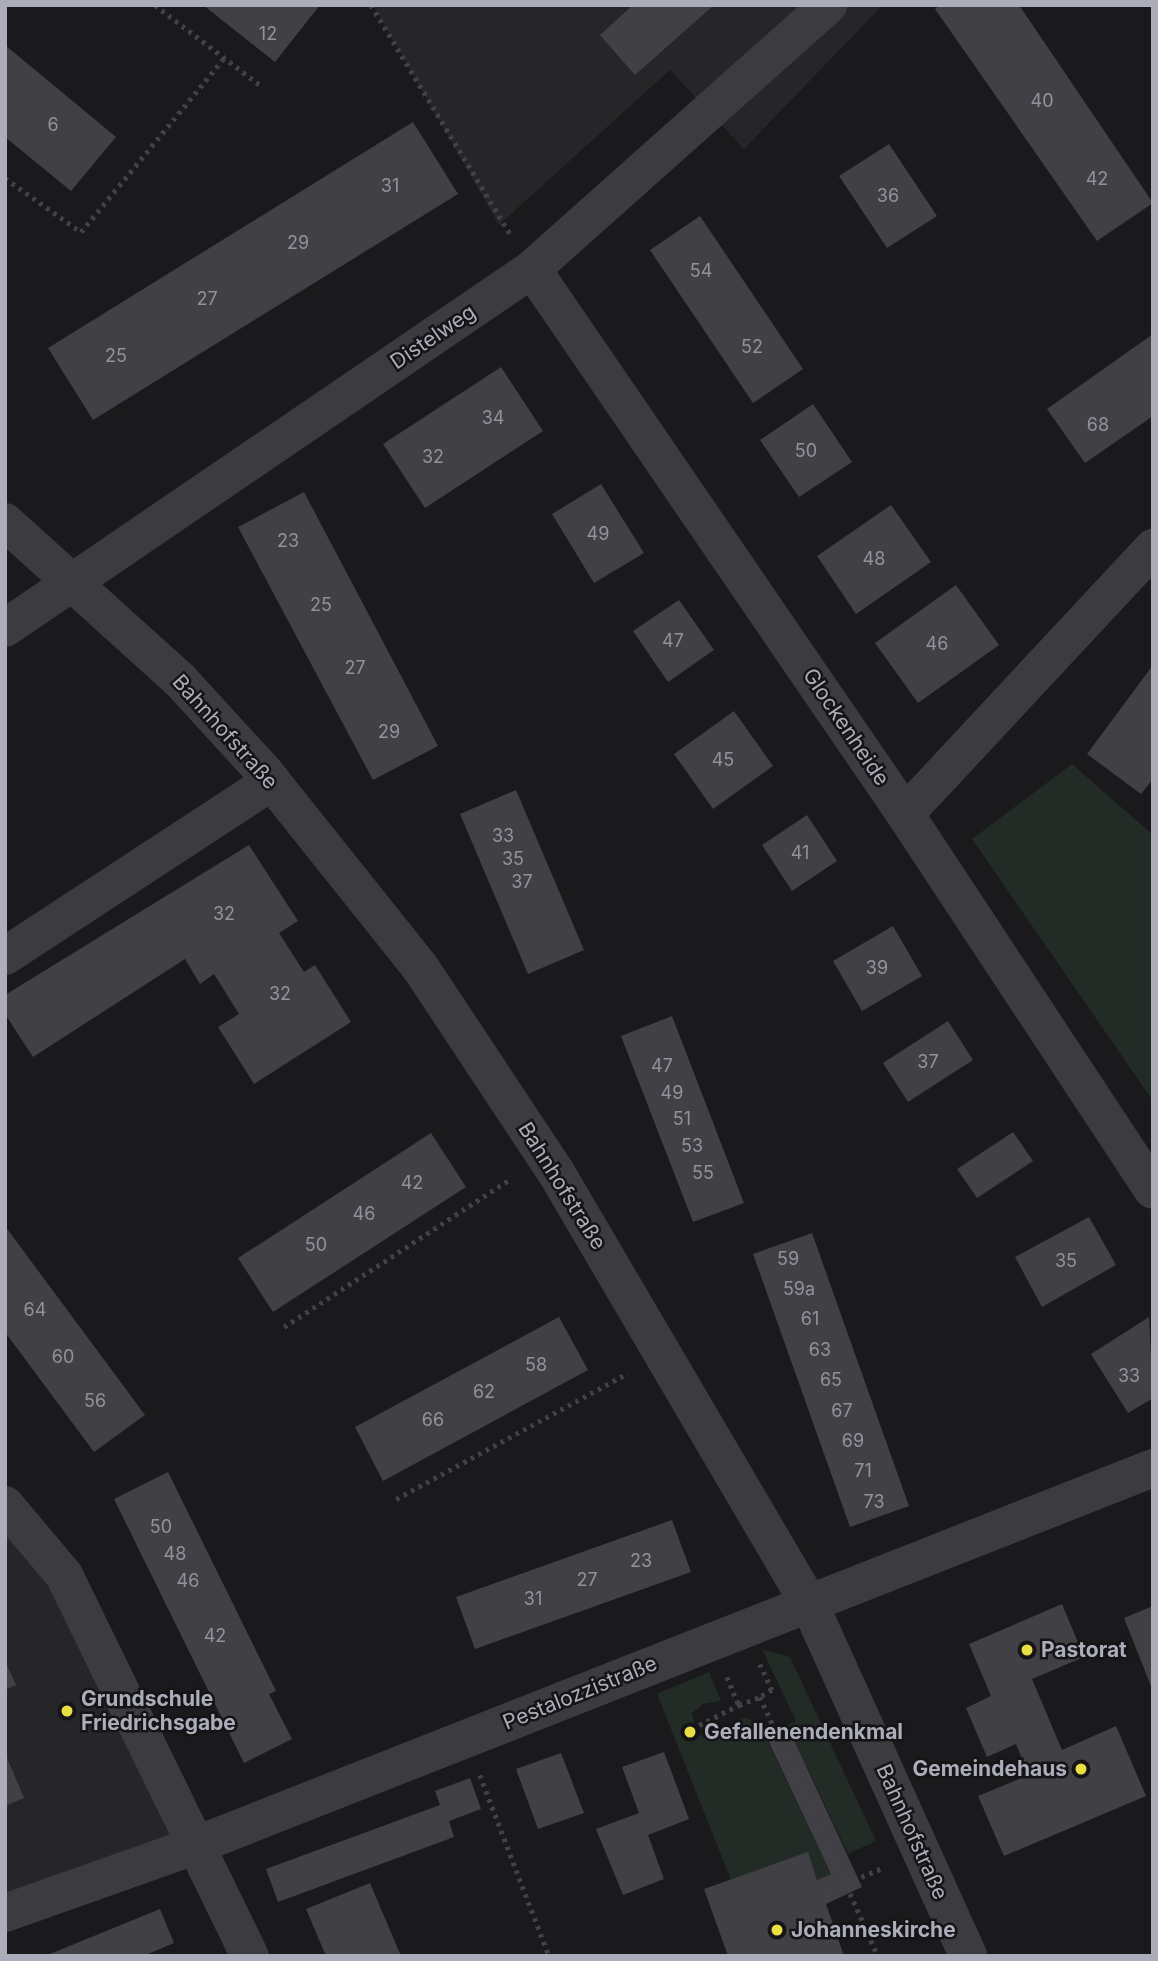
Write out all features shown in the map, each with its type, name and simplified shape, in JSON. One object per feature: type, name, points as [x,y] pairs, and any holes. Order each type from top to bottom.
[{"type":"street","name":"Distelweg","points":[[5,628],[532,270],[828,5]]},
{"type":"street","name":"Glockenheide","points":[[532,270],[905,814],[1153,1190]]},
{"type":"street","name":"Bahnhofstraße","points":[[5,522],[179,679],[272,781],[420,967],[545,1157],[808,1601],[968,1956]]},
{"type":"street","points":[[905,814],[1153,548]]},
{"type":"street","points":[[5,956],[272,781]]},
{"type":"street","name":"Pestalozzistraße","points":[[5,1913],[194,1846],[808,1601],[1153,1468]]},
{"type":"street","points":[[5,1506],[64,1575],[250,1956]]},
{"type":"path","points":[[155,5],[260,85]]},
{"type":"path","points":[[371,5],[532,270]]},
{"type":"path","points":[[5,178],[81,232],[224,58]]},
{"type":"path","points":[[284,1327],[545,1157]]},
{"type":"path","points":[[396,1499],[663,1354]]},
{"type":"path","points":[[712,1641],[739,1705]]},
{"type":"path","points":[[699,1725],[760,1697],[776,1731]]},
{"type":"path","points":[[466,1738],[549,1956]]},
{"type":"path","points":[[788,1754],[878,1956]]},
{"type":"path","points":[[822,1893],[921,1851]]},
{"type":"shaded area","points":[[373,5],[883,5],[744,149],[670,70],[499,225]]},
{"type":"shaded area","points":[[1072,764],[1153,835],[1153,1101],[972,839]]},
{"type":"shaded area","name":"Grundschule Friedrichsgabe","points":[[5,1505],[194,1846],[5,1913]]},
{"type":"shaded area","points":[[762,1649],[790,1657],[876,1841],[848,1854],[787,1725],[796,1721]]},
{"type":"shaded area","points":[[709,1672],[721,1701],[703,1704],[692,1713],[697,1733],[707,1739],[744,1717],[759,1723],[831,1874],[817,1880],[808,1853],[731,1880],[657,1694]]},
{"type":"building","points":[[203,5],[320,5],[275,62]]},
{"type":"building","points":[[633,5],[714,5],[635,75],[600,35]]},
{"type":"building","points":[[940,5],[1019,5],[1153,203],[1097,241],[935,9]]},
{"type":"building","points":[[5,45],[116,137],[71,191],[5,137]]},
{"type":"building","points":[[413,122],[458,194],[93,420],[48,348]]},
{"type":"building","points":[[889,144],[937,216],[887,248],[839,176]]},
{"type":"building","points":[[700,216],[803,369],[753,403],[650,250]]},
{"type":"building","points":[[1153,334],[1153,416],[1085,463],[1047,409]]},
{"type":"building","points":[[501,367],[543,431],[425,508],[383,444]]},
{"type":"building","points":[[813,404],[852,462],[799,497],[760,440]]},
{"type":"building","points":[[601,484],[644,553],[594,583],[552,514]]},
{"type":"building","points":[[304,492],[438,746],[373,780],[238,527]]},
{"type":"building","points":[[891,505],[931,562],[856,614],[817,556]]},
{"type":"building","points":[[956,585],[999,645],[918,703],[875,643]]},
{"type":"building","points":[[679,600],[714,650],[668,682],[633,631]]},
{"type":"building","points":[[1153,665],[1153,779],[1141,794],[1087,754]]},
{"type":"building","points":[[734,711],[773,766],[713,809],[674,754]]},
{"type":"building","points":[[516,790],[584,950],[528,974],[460,814]]},
{"type":"building","points":[[807,815],[837,861],[792,891],[762,845]]},
{"type":"building","points":[[249,845],[298,921],[279,933],[304,972],[315,965],[351,1022],[254,1084],[218,1027],[239,1014],[214,974],[200,984],[185,959],[33,1057],[5,1014],[5,995]]},
{"type":"building","points":[[893,926],[922,976],[862,1011],[833,961]]},
{"type":"building","points":[[672,1016],[744,1203],[693,1222],[621,1036]]},
{"type":"building","points":[[948,1021],[973,1060],[908,1102],[883,1063]]},
{"type":"building","points":[[1013,1132],[1033,1161],[977,1198],[957,1169]]},
{"type":"building","points":[[431,1133],[466,1187],[273,1312],[238,1258]]},
{"type":"building","points":[[1089,1217],[1116,1265],[1042,1307],[1015,1257]]},
{"type":"building","points":[[5,1226],[145,1415],[94,1452],[5,1332]]},
{"type":"building","points":[[812,1233],[909,1506],[850,1527],[753,1254]]},
{"type":"building","points":[[559,1317],[588,1370],[383,1481],[355,1427]]},
{"type":"building","points":[[1149,1317],[1153,1398],[1128,1413],[1091,1354]]},
{"type":"building","points":[[168,1472],[276,1691],[269,1694],[292,1739],[244,1763],[114,1499]]},
{"type":"building","points":[[672,1520],[691,1572],[475,1649],[456,1597]]},
{"type":"building","name":"Gemeindehaus","points":[[1062,1604],[1084,1657],[1032,1679],[1062,1750],[1116,1726],[1146,1796],[1004,1856],[978,1796],[1029,1775],[1016,1744],[987,1757],[966,1708],[991,1696],[969,1644]]},
{"type":"building","points":[[1153,1606],[1153,1691],[1124,1618]]},
{"type":"building","points":[[5,1661],[16,1685],[5,1690]]},
{"type":"building","name":"Johanneskirche","points":[[787,1725],[862,1887],[826,1904],[844,1956],[728,1956],[704,1889],[808,1852],[817,1880],[831,1874],[766,1736]]},
{"type":"building","points":[[664,1752],[689,1819],[648,1835],[664,1879],[623,1895],[596,1829],[639,1813],[622,1767]]},
{"type":"building","points":[[5,1753],[24,1798],[5,1806]]},
{"type":"building","points":[[561,1753],[584,1813],[538,1829],[516,1769]]},
{"type":"building","points":[[470,1778],[481,1809],[449,1821],[454,1837],[278,1902],[266,1869],[440,1805],[435,1791]]},
{"type":"building","points":[[370,1883],[401,1956],[326,1956],[306,1909]]},
{"type":"building","points":[[160,1909],[174,1943],[143,1956],[45,1956]]},
{"type":"place","name":"Pastorat","points":[[1027,1650]]},
{"type":"place","name":"Grundschule Friedrichsgabe","points":[[67,1711]]},
{"type":"place","name":"Gefallenendenkmal","points":[[690,1732]]},
{"type":"place","name":"Gemeindehaus","points":[[1081,1769]]},
{"type":"place","name":"Johanneskirche","points":[[777,1930]]}]
